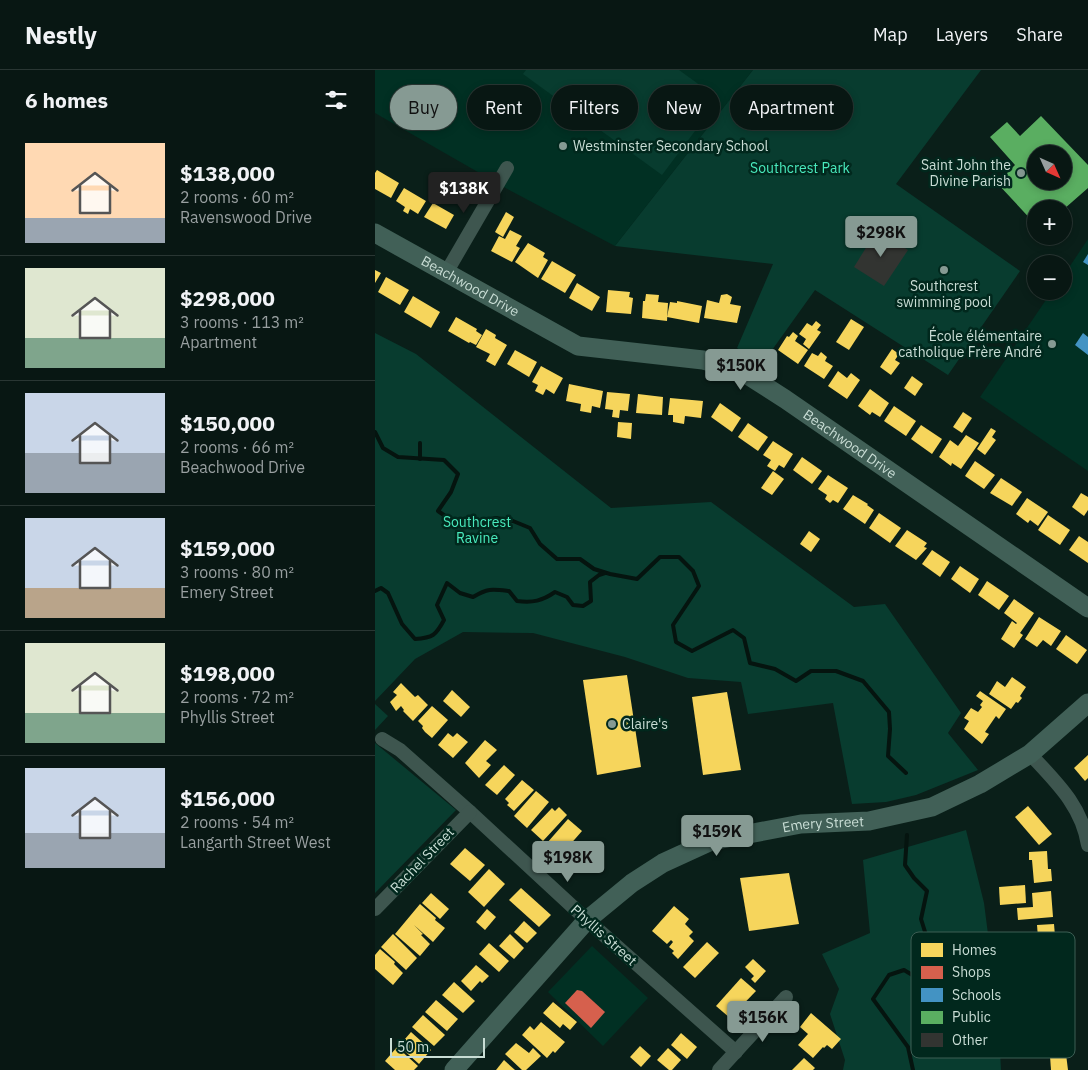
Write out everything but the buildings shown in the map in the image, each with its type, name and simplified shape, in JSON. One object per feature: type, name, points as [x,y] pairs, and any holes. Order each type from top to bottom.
[{"type":"street","points":[[446,273],[507,168]]},
{"type":"street","name":"Beachwood Drive","points":[[375,232],[578,346],[703,360],[738,369],[785,399],[1088,608]]},
{"type":"street","name":"Emery Street","points":[[454,1070],[587,920],[638,879],[663,863],[711,841],[801,824],[869,821],[933,808],[980,784],[1030,754],[1088,703]]},
{"type":"street","name":"Phyllis Street","points":[[382,739],[400,750],[736,1052]]},
{"type":"street","points":[[1030,754],[1067,793],[1085,828],[1088,844]]},
{"type":"street","name":"Rachel Street","points":[[375,909],[470,812]]},
{"type":"street","points":[[719,1070],[786,997]]},
{"type":"shaded area","name":"Westminster Secondary School","points":[[375,70],[753,70],[741,85],[730,85],[730,99],[720,112],[720,85],[648,85],[648,130],[706,130],[615,246],[511,191],[405,130],[457,130],[457,85],[390,85],[390,122],[375,113]]},
{"type":"shaded area","name":"École élémentaire catholique Frère André","points":[[1088,239],[1088,471],[980,397],[1046,300],[1072,300],[1072,263]]},
{"type":"shaded area","points":[[592,946],[648,998],[603,1046],[548,992]]},
{"type":"green space","points":[[526,70],[679,70],[700,85],[648,85],[648,130],[696,130],[662,175],[600,130],[638,130],[638,85],[551,85],[551,94],[541,87],[541,85],[523,74]]},
{"type":"green space","name":"Southcrest Park","points":[[753,70],[981,70],[896,184],[1020,271],[948,375],[815,290],[762,364],[737,348],[773,264],[615,246],[706,130],[720,130],[720,112],[730,99],[730,130],[853,130],[853,85],[741,85]]},
{"type":"green space","name":"Southcrest Ravine","points":[[375,333],[416,354],[611,508],[711,502],[854,607],[885,604],[961,713],[948,733],[978,770],[916,795],[886,802],[852,804],[833,703],[748,714],[741,682],[688,678],[625,657],[533,633],[463,632],[415,659],[375,701]]},
{"type":"green space","points":[[375,704],[388,716],[375,730]]},
{"type":"green space","points":[[375,743],[456,810],[375,893]]},
{"type":"green space","points":[[966,830],[984,903],[988,932],[911,932],[911,1058],[1000,1058],[1001,1070],[843,1070],[845,1060],[830,1014],[839,989],[822,954],[870,933],[863,860]]},
{"type":"waterway","points":[[375,432],[383,448],[398,457],[444,460],[458,474],[451,492],[438,511],[451,520],[474,523],[496,518],[513,521],[530,528],[540,544],[557,559],[580,559],[594,569],[637,579],[660,557],[679,557],[693,571],[699,586],[673,625],[676,642],[692,651],[733,630],[744,638],[750,663],[775,669],[796,681],[811,671],[836,671],[863,681],[889,712],[888,756],[906,773]]},
{"type":"waterway","points":[[420,443],[420,459]]},
{"type":"waterway","points":[[375,591],[381,588],[388,593],[402,624],[415,639],[430,637],[444,620],[437,605],[447,583],[460,593],[473,597],[490,590],[498,590],[509,591],[517,601],[528,602],[537,601],[555,592],[567,597],[573,605],[583,606],[591,601],[590,582],[605,573]]},
{"type":"waterway","points":[[907,835],[905,865],[914,878],[927,891],[921,919],[925,932]]},
{"type":"waterway","points":[[911,974],[904,970],[889,975],[873,999],[908,1047],[913,1070]]},
{"type":"place","name":"Westminster Secondary School","points":[[563,146]]},
{"type":"place","name":"Saint John the Divine Parish","points":[[1021,173]]},
{"type":"place","name":"Southcrest swimming pool","points":[[944,270]]},
{"type":"place","name":"École élémentaire catholique Frère André","points":[[1052,344]]},
{"type":"place","name":"Claire's","points":[[612,724]]}]
